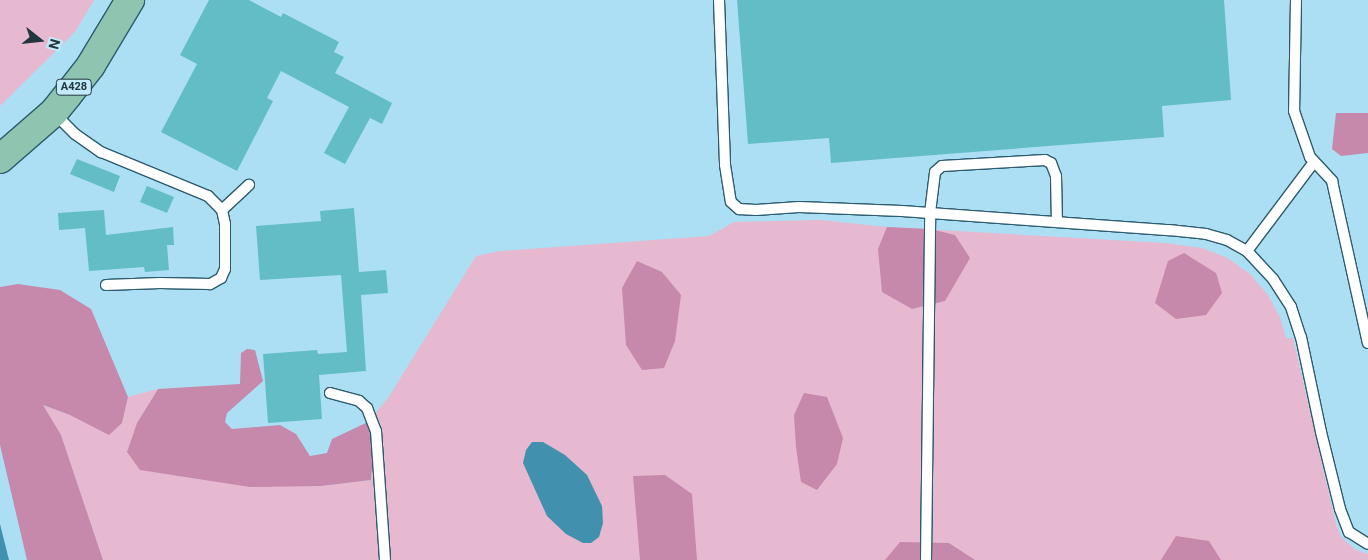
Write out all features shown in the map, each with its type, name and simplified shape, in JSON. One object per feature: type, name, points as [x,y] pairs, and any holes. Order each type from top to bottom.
[{"type":"main road","name":"A428","points":[[0,159],[54,112],[91,65],[130,0]]},
{"type":"lane","points":[[719,0],[725,165],[731,202],[739,209],[756,210],[798,207],[930,213],[1206,234],[1228,240],[1247,251],[1273,279],[1291,307],[1301,337],[1321,432],[1340,509],[1349,532],[1368,544]]},
{"type":"lane","points":[[1296,0],[1294,111],[1310,157],[1332,181],[1368,343]]},
{"type":"lane","points":[[54,112],[75,134],[101,152],[208,196],[222,210],[225,224],[226,269],[221,278],[210,284],[106,285]]},
{"type":"lane","points":[[926,560],[930,213],[935,172],[942,166],[1045,160],[1051,163],[1056,176],[1057,222]]},
{"type":"lane","points":[[1247,251],[1314,162]]},
{"type":"lane","points":[[222,210],[249,185]]},
{"type":"lane","points":[[330,393],[350,397],[363,404],[367,408],[376,431],[385,560]]},
{"type":"shaded area","points":[[0,0],[94,0],[75,32],[0,106]]},
{"type":"shaded area","points":[[1336,113],[1368,113],[1368,153],[1341,156],[1332,149]]},
{"type":"shaded area","points":[[820,220],[887,227],[1165,243],[1202,248],[1226,257],[1250,274],[1268,295],[1280,317],[1286,338],[1293,338],[1336,524],[1341,537],[1356,550],[1368,554],[1368,560],[103,560],[61,435],[42,405],[70,415],[122,423],[128,397],[158,389],[137,423],[321,486],[371,480],[373,454],[368,422],[388,398],[476,256],[500,251],[709,236],[734,222]]},
{"type":"shaded area","points":[[887,227],[930,229],[955,235],[970,258],[945,301],[912,309],[882,292],[878,249]]},
{"type":"shaded area","points":[[1184,253],[1216,273],[1222,293],[1206,315],[1176,319],[1155,303],[1168,261]]},
{"type":"shaded area","points":[[637,261],[662,272],[681,295],[675,341],[664,368],[642,370],[626,345],[622,288]]},
{"type":"shaded area","points":[[18,284],[60,290],[91,309],[128,397],[122,423],[109,435],[70,415],[43,405],[61,435],[103,560],[27,560],[0,445],[0,287]]},
{"type":"shaded area","points":[[247,349],[255,350],[263,381],[227,413],[225,422],[232,429],[280,425],[296,434],[310,456],[327,453],[332,439],[368,422],[373,454],[371,480],[321,486],[250,487],[140,470],[127,452],[137,423],[158,389],[240,384],[241,353]]},
{"type":"shaded area","points":[[804,393],[827,397],[843,438],[837,464],[817,490],[801,482],[796,447],[794,415]]},
{"type":"shaded area","points":[[665,475],[692,494],[697,560],[640,560],[633,476]]},
{"type":"shaded area","points":[[1176,536],[1209,541],[1221,560],[1161,560]]},
{"type":"shaded area","points":[[900,542],[949,543],[975,560],[885,560]]},
{"type":"water","points":[[532,442],[543,442],[565,455],[587,475],[602,506],[603,523],[599,537],[591,543],[583,543],[566,534],[547,516],[523,463],[526,450]]},
{"type":"water","points":[[0,524],[9,560],[0,560]]},
{"type":"building","points":[[209,0],[249,0],[281,17],[283,13],[339,42],[334,52],[344,57],[335,73],[392,103],[382,124],[370,118],[345,164],[324,153],[349,107],[281,71],[267,98],[273,101],[237,171],[161,132],[197,64],[180,55]]},
{"type":"building","points":[[737,0],[1224,0],[1231,100],[1162,106],[1164,137],[831,163],[829,138],[748,144]]},
{"type":"building","points":[[77,159],[120,176],[114,192],[70,174]]},
{"type":"building","points":[[147,186],[174,197],[167,213],[140,202]]},
{"type":"building","points":[[354,208],[359,272],[386,270],[388,293],[361,295],[366,371],[319,375],[322,419],[268,423],[263,354],[317,350],[318,354],[347,352],[341,275],[260,280],[256,226],[321,221],[320,211]]},
{"type":"building","points":[[104,210],[106,235],[173,227],[174,245],[167,245],[169,270],[145,272],[144,267],[89,271],[85,228],[59,230],[58,213]]}]
